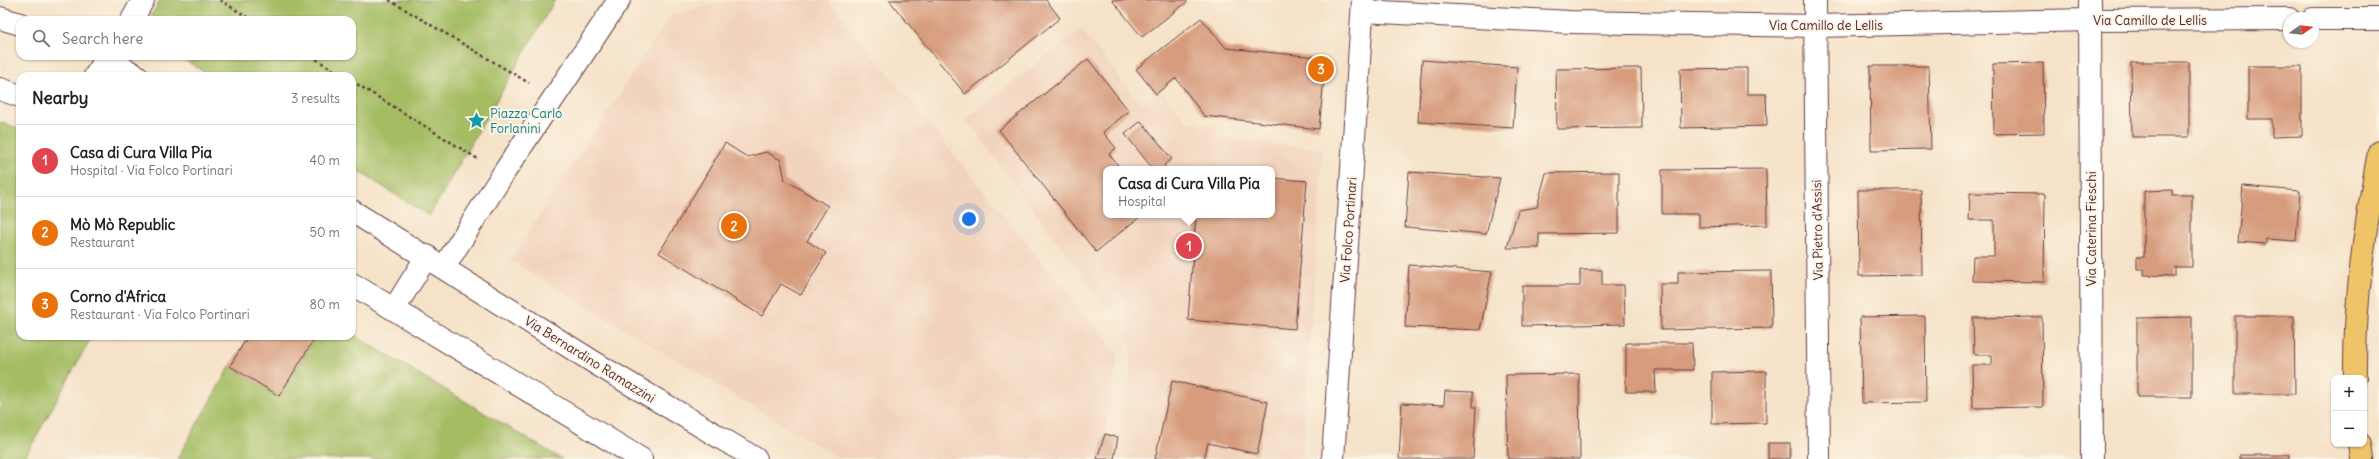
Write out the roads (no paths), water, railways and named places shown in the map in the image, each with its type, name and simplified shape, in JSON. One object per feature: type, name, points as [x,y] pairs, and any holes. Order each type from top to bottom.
[{"type":"main road","points":[[2355,375],[2356,316],[2361,258],[2379,152]]},
{"type":"main road","points":[[2360,447],[2362,459]]},
{"type":"street","points":[[134,16],[143,0]]},
{"type":"street","points":[[394,309],[435,262],[503,174],[619,0]]},
{"type":"street","name":"Via Pietro d'Assisi","points":[[1815,0],[1819,459]]},
{"type":"street","name":"Via Camillo de Lellis","points":[[1363,6],[1570,22],[1815,26],[2090,10],[2283,20]]},
{"type":"street","name":"Via Folco Portinari","points":[[1333,459],[1363,6]]},
{"type":"street","name":"Via Caterina Fieschi","points":[[2090,10],[2092,459]]},
{"type":"street","points":[[0,18],[16,23]]},
{"type":"street","points":[[2319,19],[2379,19]]},
{"type":"street","points":[[97,72],[104,60]]},
{"type":"street","points":[[111,60],[130,72]]},
{"type":"street","points":[[0,89],[16,95]]},
{"type":"street","name":"Via Bernardino Ramazzini","points":[[356,213],[600,366],[756,459]]},
{"type":"street","points":[[356,286],[641,459]]},
{"type":"place","name":"Corno d'Africa","points":[[1321,69]]},
{"type":"place","name":"Piazza Carlo Forlanini","points":[[477,120]]},
{"type":"place","name":"Mò Mò Republic","points":[[734,226]]},
{"type":"place","name":"Casa di Cura Villa Pia","points":[[1189,246]]}]
